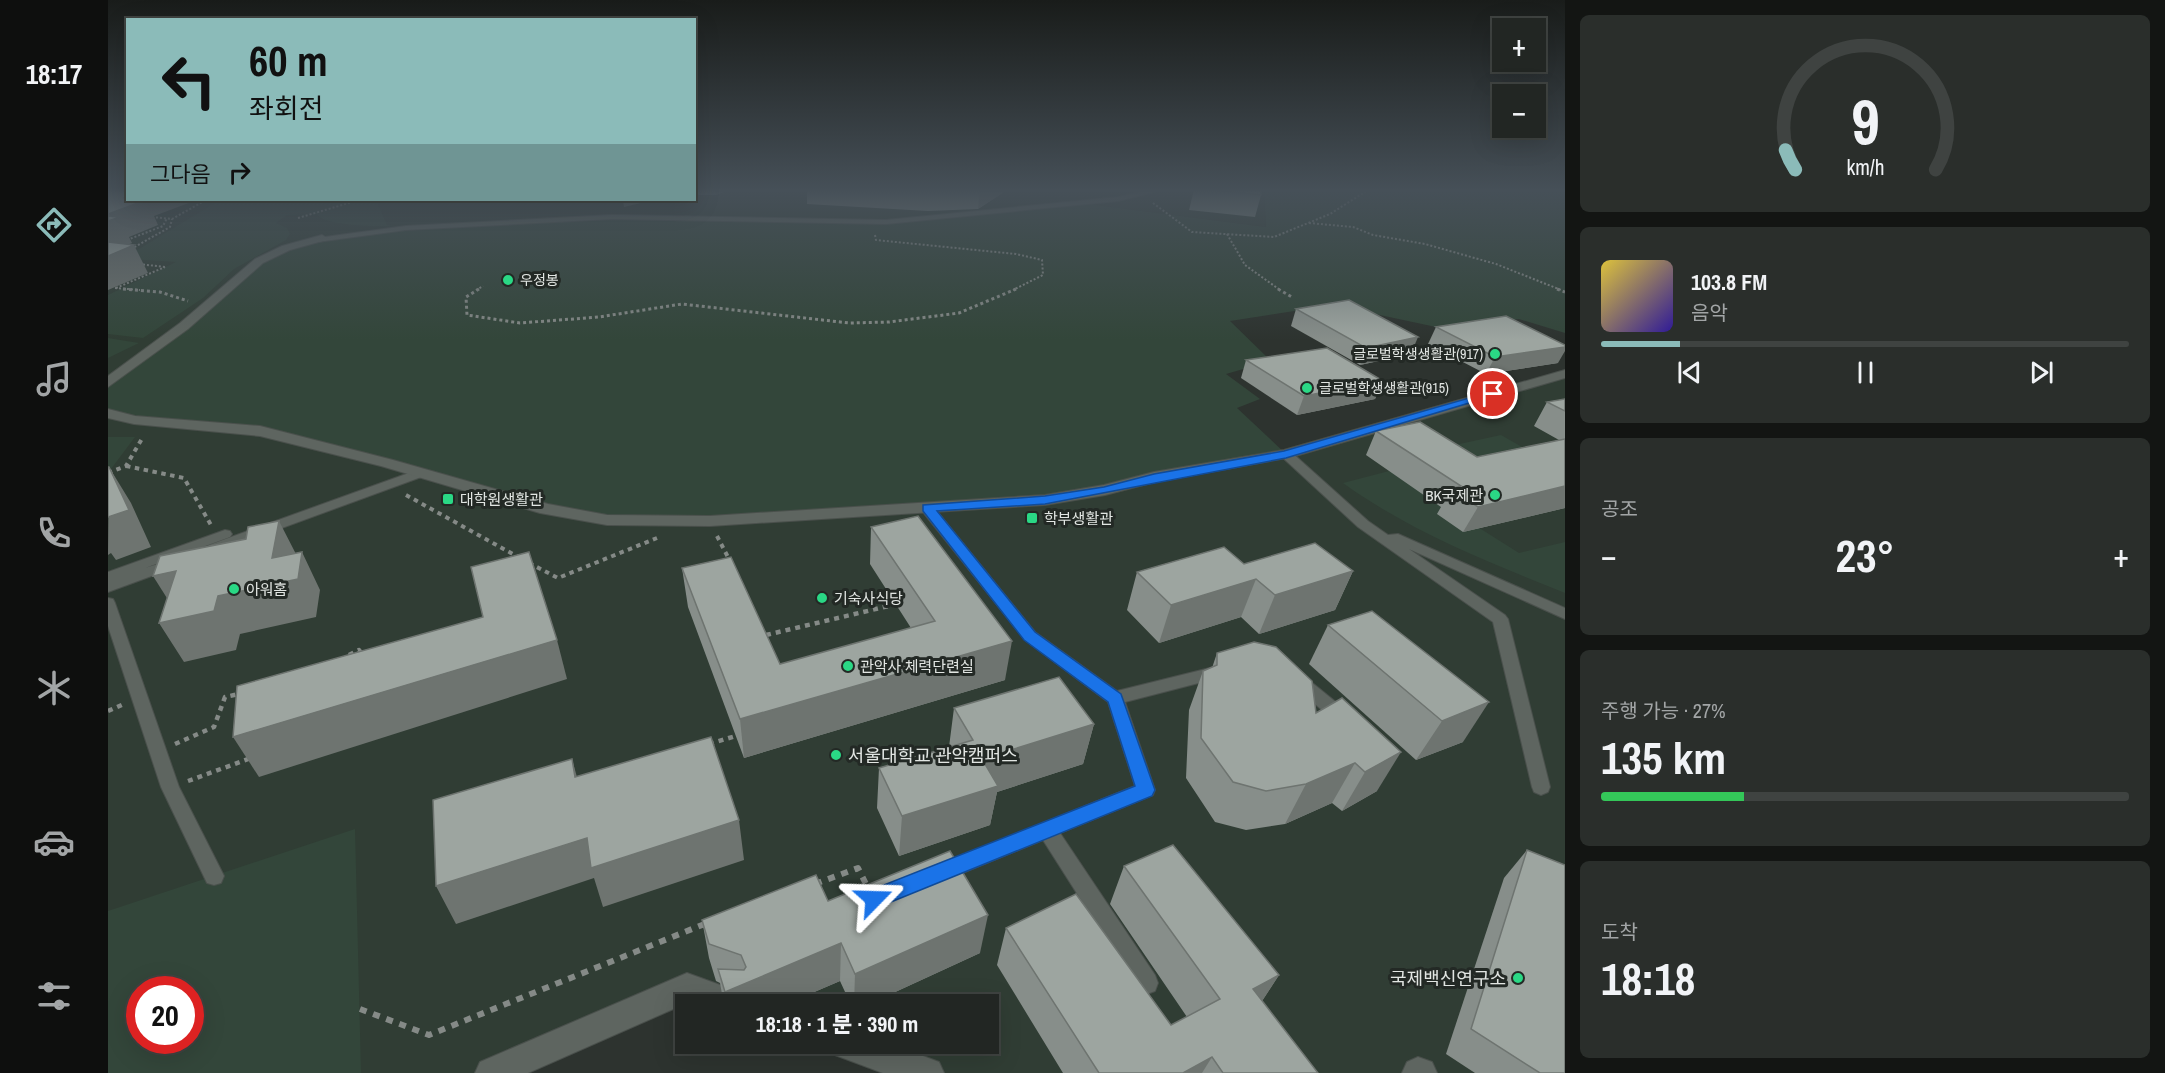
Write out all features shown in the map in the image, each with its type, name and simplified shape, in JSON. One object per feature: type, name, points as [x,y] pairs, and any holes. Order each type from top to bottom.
[{"type":"street","points":[[108,381],[132,363]]},
{"type":"street","points":[[108,416],[130,419]]},
{"type":"street","points":[[317,444],[377,460]]},
{"type":"street","points":[[414,471],[546,509]]},
{"type":"street","points":[[491,1073],[687,988],[704,994]]},
{"type":"street","points":[[874,1054],[928,1073]]},
{"type":"lane","points":[[132,363],[206,307],[259,261],[277,252],[315,240]]},
{"type":"lane","points":[[546,509],[607,520],[710,521],[1055,498],[1286,454],[1565,374]]},
{"type":"lane","points":[[130,419],[260,431],[317,444]]},
{"type":"lane","points":[[1286,454],[1363,524],[1500,619],[1541,787]]},
{"type":"lane","points":[[377,460],[414,471]]},
{"type":"lane","points":[[108,587],[387,485],[414,471]]},
{"type":"lane","points":[[108,577],[414,471]]},
{"type":"lane","points":[[927,508],[1030,636],[1115,698],[1146,790],[928,877]]},
{"type":"lane","points":[[1363,524],[1565,614]]},
{"type":"lane","points":[[108,603],[170,788],[214,876]]},
{"type":"lane","points":[[1115,698],[1239,667]]},
{"type":"lane","points":[[1289,672],[1354,728]]},
{"type":"lane","points":[[1047,830],[1147,983]]},
{"type":"path","points":[[127,240],[125,241],[139,243]]},
{"type":"path","points":[[129,248],[145,240]]},
{"type":"path","points":[[483,286],[466,297],[466,315],[520,323],[599,317],[682,304],[849,324],[874,324],[957,314],[1009,293],[1043,275],[1042,260],[1016,254],[877,240]]},
{"type":"path","points":[[1229,240],[1232,251],[1251,273],[1292,297]]},
{"type":"path","points":[[1402,240],[1425,244],[1496,264],[1565,292]]},
{"type":"path","points":[[138,258],[135,263],[165,267],[115,288],[160,292],[206,307]]},
{"type":"path","points":[[126,466],[144,438],[130,419]]},
{"type":"path","points":[[108,473],[126,466],[184,478],[218,537]]},
{"type":"path","points":[[387,485],[558,578],[666,535]]},
{"type":"path","points":[[710,521],[731,563]]},
{"type":"path","points":[[766,637],[897,604]]},
{"type":"path","points":[[761,626],[771,647]]},
{"type":"path","points":[[340,660],[360,650],[364,658]]},
{"type":"path","points":[[158,751],[214,727],[225,697],[246,693]]},
{"type":"path","points":[[699,747],[745,734]]},
{"type":"path","points":[[170,788],[260,755]]},
{"type":"path","points":[[803,888],[858,868],[874,899]]},
{"type":"path","points":[[360,1009],[429,1035],[714,920]]},
{"type":"shaded area","points":[[108,240],[607,240],[108,383]]},
{"type":"shaded area","points":[[154,240],[286,240],[234,269],[203,298],[143,338],[108,334],[108,295],[176,262],[130,259],[134,252]]},
{"type":"shaded area","points":[[325,240],[1565,240],[1565,333],[1519,319],[1436,327],[1333,305],[1230,321],[1271,361],[1226,374],[1260,399],[1237,408],[1286,454],[1105,490],[768,517],[607,520],[317,444],[108,413],[108,383],[241,276],[286,248]]},
{"type":"shaded area","points":[[108,338],[139,343],[108,358]]},
{"type":"shaded area","name":"서울대학교 관악캠퍼스","points":[[1565,374],[1565,1073],[928,1073],[874,1054],[999,1054],[999,994],[704,994],[687,988],[491,1073],[108,1073],[108,413],[1286,454]]},
{"type":"shaded area","points":[[1501,435],[1550,463],[1418,453]]},
{"type":"shaded area","points":[[108,437],[135,437],[108,473]]},
{"type":"shaded area","points":[[1389,471],[1519,553],[1565,542],[1565,593],[1451,545],[1369,501],[1343,483]]},
{"type":"shaded area","points":[[355,829],[361,1073],[108,1073],[108,911]]},
{"type":"building","points":[[108,242],[134,245],[108,256]]},
{"type":"building","points":[[1349,300],[1418,337],[1366,348],[1296,309]]},
{"type":"building","points":[[1506,316],[1565,347],[1495,357],[1436,327]]},
{"type":"building","points":[[1327,348],[1383,381],[1304,396],[1246,360]]},
{"type":"building","points":[[1565,399],[1565,411],[1547,402]]},
{"type":"building","points":[[1420,422],[1477,457],[1565,439],[1565,486],[1478,507],[1450,489],[1461,486],[1376,431]]},
{"type":"building","points":[[108,467],[129,510],[108,517]]},
{"type":"building","points":[[918,516],[1012,641],[740,719],[682,568],[731,557],[780,664],[935,621],[871,527]]},
{"type":"building","points":[[279,521],[272,558],[302,552],[298,579],[218,596],[214,611],[159,623],[176,571],[153,576],[160,556],[246,539],[248,527]]},
{"type":"building","points":[[1315,543],[1353,571],[1275,595],[1256,579],[1171,605],[1137,572],[1224,547],[1244,564]]},
{"type":"building","points":[[529,552],[557,640],[233,737],[237,686],[483,617],[471,567]]},
{"type":"building","points":[[1372,611],[1489,702],[1442,721],[1328,625]]},
{"type":"building","points":[[1254,642],[1276,647],[1312,681],[1316,713],[1342,698],[1401,752],[1365,772],[1355,763],[1306,784],[1266,791],[1233,782],[1201,738],[1203,671],[1217,665],[1217,653]]},
{"type":"building","points":[[1059,677],[1094,724],[982,759],[998,786],[902,816],[879,768],[973,740],[954,708]]},
{"type":"building","points":[[711,737],[739,820],[591,868],[587,838],[436,886],[433,800],[572,759],[575,777]]},
{"type":"building","points":[[1173,845],[1279,975],[1253,989],[1318,1073],[1223,1073],[1212,1057],[1183,1073],[1099,1073],[1006,928],[1076,894],[1171,1025],[1220,999],[1124,866]]},
{"type":"building","name":"국제백신연구소","points":[[1527,850],[1565,865],[1565,1073],[1540,1073],[1471,1029]]},
{"type":"building","points":[[950,851],[988,915],[855,974],[841,943],[725,992],[718,969],[744,970],[746,967],[741,955],[709,944],[702,920],[816,875],[828,901]]},
{"type":"place","name":"우정봉","points":[[508,280]]},
{"type":"place","name":"글로벌학생생활관(917)","points":[[1495,354]]},
{"type":"place","name":"글로벌학생생활관(915)","points":[[1307,388]]},
{"type":"place","name":"BK국제관","points":[[1495,495]]},
{"type":"place","name":"대학원생활관","points":[[448,499]]},
{"type":"place","name":"학부생활관","points":[[1032,518]]},
{"type":"place","name":"아워홈","points":[[234,589]]},
{"type":"place","name":"기숙사식당","points":[[822,598]]},
{"type":"place","name":"관악사 체력단련실","points":[[848,666]]},
{"type":"place","name":"서울대학교 관악캠퍼스","points":[[836,755]]},
{"type":"place","name":"국제백신연구소","points":[[1518,978]]},
{"type":"route","points":[[874,899],[1146,790],[1115,698],[1030,636],[927,508],[1045,500],[1105,490],[1154,477],[1286,454],[1493,394]]}]
